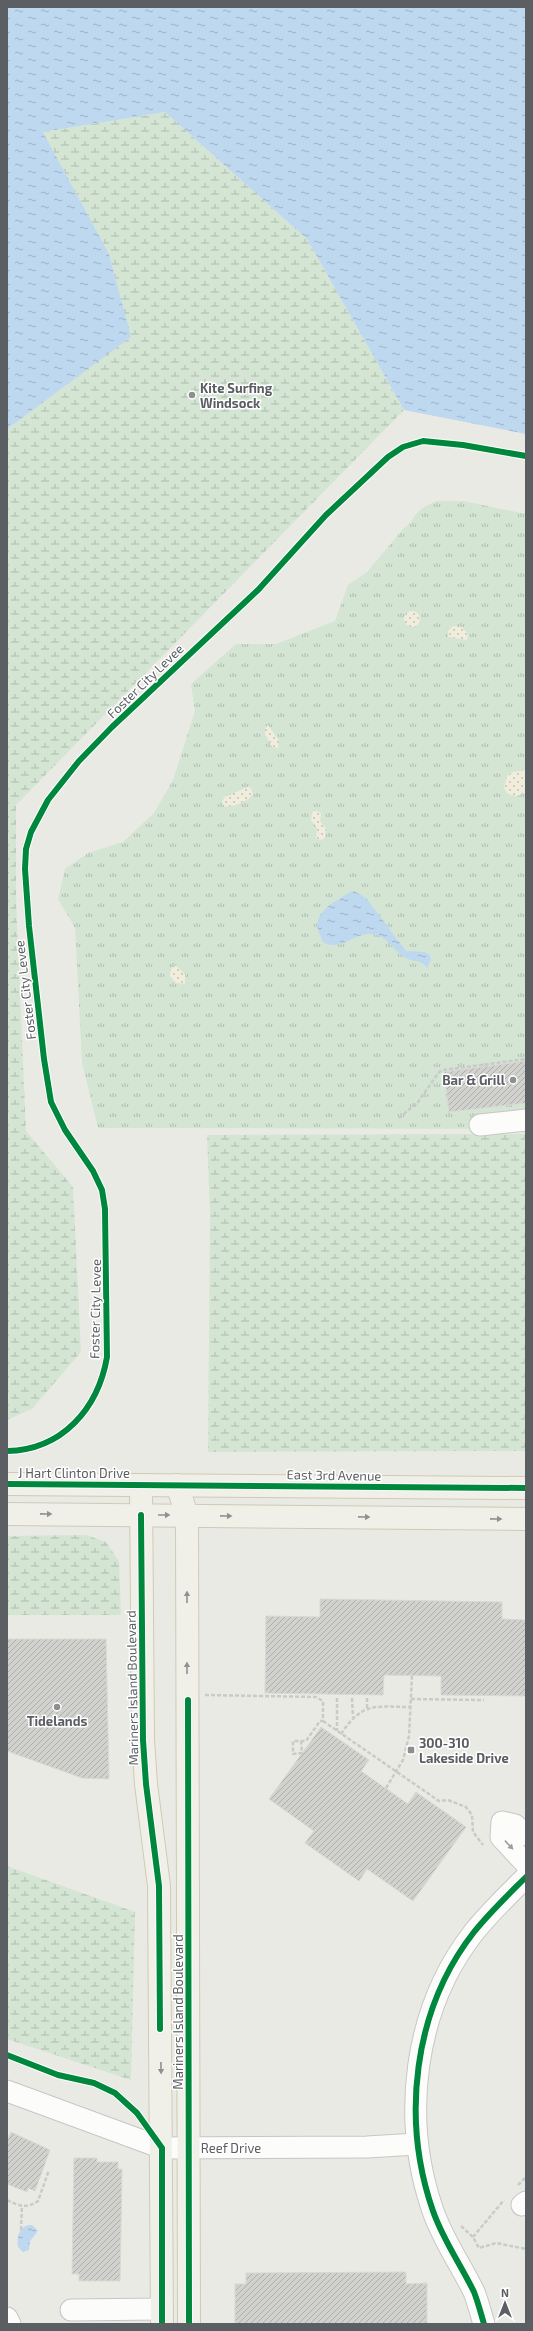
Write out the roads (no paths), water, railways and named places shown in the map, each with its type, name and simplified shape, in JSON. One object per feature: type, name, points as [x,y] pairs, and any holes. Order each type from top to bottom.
[{"type":"main road","name":"J Hart Clinton Drive","points":[[7,1484],[141,1485]]},
{"type":"main road","name":"East 3rd Avenue","points":[[141,1485],[526,1488]]},
{"type":"main road","name":"Mariners Island Boulevard","points":[[141,1485],[143,1740],[146,1784],[158,1886],[162,2148],[162,2317]]},
{"type":"main road","name":"Mariners Island Boulevard","points":[[177,1485],[187,1515],[189,2324]]},
{"type":"main road","points":[[7,1514],[526,1519]]},
{"type":"street","points":[[480,1125],[526,1120]]},
{"type":"street","points":[[526,1835],[515,1825],[502,1822],[502,1837],[526,1864]]},
{"type":"street","points":[[484,2324],[474,2293],[448,2244],[434,2212],[424,2183],[417,2144],[415,2105],[418,2067],[425,2032],[437,1999],[452,1967],[473,1933],[498,1904],[526,1877]]},
{"type":"street","name":"Reef Drive","points":[[7,2091],[162,2148],[367,2147],[417,2144]]},
{"type":"street","points":[[71,2310],[162,2317]]},
{"type":"street","points":[[7,2318],[10,2324]]},
{"type":"water","points":[[7,7],[526,7],[526,434],[404,410],[307,239],[165,112],[43,132],[109,254],[131,337],[7,429]]},
{"type":"water","points":[[354,891],[366,898],[406,951],[425,952],[430,955],[431,960],[427,968],[423,964],[402,956],[387,941],[380,936],[372,934],[358,936],[346,942],[334,945],[323,942],[318,929],[321,914],[334,902]]},
{"type":"water","points":[[32,2225],[38,2231],[30,2241],[29,2250],[23,2252],[18,2247],[18,2237],[20,2230]]},
{"type":"place","name":"Kite Surfing Windsock","points":[[192,395]]},
{"type":"place","name":"Bar & Grill","points":[[513,1080]]},
{"type":"place","name":"Tidelands","points":[[57,1707]]},
{"type":"place","name":"300-310 Lakeside Drive","points":[[411,1750]]}]
